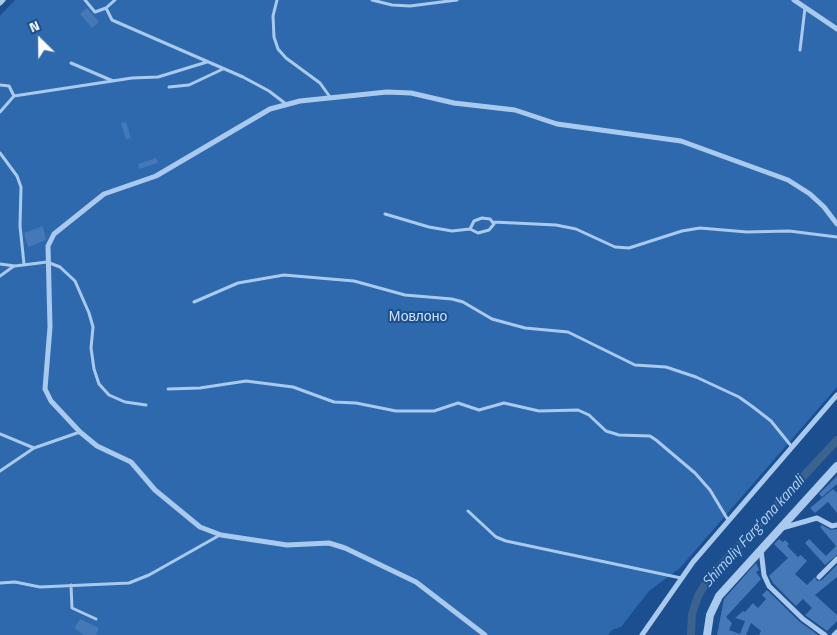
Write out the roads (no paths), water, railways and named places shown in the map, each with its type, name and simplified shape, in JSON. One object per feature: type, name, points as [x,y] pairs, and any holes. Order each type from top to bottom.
[{"type":"street","points":[[0,3],[3,0]]},
{"type":"street","points":[[794,0],[837,29]]},
{"type":"street","points":[[485,635],[416,582],[345,548],[329,543],[287,545],[221,535],[200,527],[154,490],[131,462],[97,446],[80,432],[51,401],[45,389],[50,327],[47,262],[48,246],[54,234],[104,194],[156,176],[254,117],[286,104],[387,92],[411,93],[454,103],[514,110],[557,124],[681,141],[788,180],[810,194],[837,224]]},
{"type":"street","points":[[642,635],[681,578],[728,520],[837,395]]},
{"type":"street","points":[[706,635],[712,606],[837,466]]},
{"type":"street","points":[[779,529],[817,518],[832,526],[837,525]]},
{"type":"street","points":[[761,549],[764,575],[769,586],[803,619],[825,635]]},
{"type":"street","points":[[819,577],[837,559]]},
{"type":"street","points":[[834,635],[837,632]]},
{"type":"lane","points":[[85,0],[95,12],[106,8],[115,0]]},
{"type":"lane","points":[[276,0],[273,16],[274,37],[278,49],[286,58],[320,83],[332,99]]},
{"type":"lane","points":[[372,0],[392,5],[410,6],[457,0]]},
{"type":"lane","points":[[800,50],[805,7]]},
{"type":"lane","points":[[106,8],[112,20],[223,68],[262,87],[286,104]]},
{"type":"lane","points":[[0,112],[14,96],[114,81],[158,77],[207,61]]},
{"type":"lane","points":[[72,63],[114,81]]},
{"type":"lane","points":[[169,87],[189,84],[223,68]]},
{"type":"lane","points":[[0,85],[9,86],[14,96]]},
{"type":"lane","points":[[0,153],[17,176],[21,187],[20,226],[24,264]]},
{"type":"lane","points":[[385,214],[429,227],[452,231],[470,229],[474,233],[485,232],[492,228],[493,222]]},
{"type":"lane","points":[[470,229],[474,221],[482,218],[490,219],[493,222],[556,225],[576,229],[615,247],[629,248],[682,231],[700,228],[747,232],[789,231],[837,237]]},
{"type":"lane","points":[[0,264],[15,266],[47,262],[60,266],[75,281],[89,313],[93,327],[94,369],[99,384],[109,395],[125,402],[146,405]]},
{"type":"lane","points":[[0,276],[15,266]]},
{"type":"lane","points":[[194,302],[238,283],[284,275],[354,280],[405,295],[452,299],[463,302],[492,319],[525,328],[568,332],[635,365],[666,367],[696,378],[739,397],[754,406],[771,421],[792,447]]},
{"type":"lane","points":[[168,389],[200,388],[246,381],[293,386],[334,402],[396,411],[434,411],[458,402],[479,410],[504,403],[539,411],[578,410],[588,415],[606,430],[620,435],[650,436],[656,440],[695,473],[710,490],[728,520]]},
{"type":"lane","points":[[0,471],[34,448],[80,432]]},
{"type":"lane","points":[[0,434],[34,448]]},
{"type":"lane","points":[[468,511],[496,537],[506,541],[681,578]]},
{"type":"lane","points":[[0,583],[15,582],[40,587],[113,584],[137,581],[221,535]]},
{"type":"lane","points":[[71,586],[72,608],[96,619]]},
{"type":"waterway","name":"Shimoliy Fargʻona kanali","points":[[691,635],[692,614],[698,596],[709,578],[837,440]]},
{"type":"park label","name":"Мовлоно","points":[[418,318]]}]
